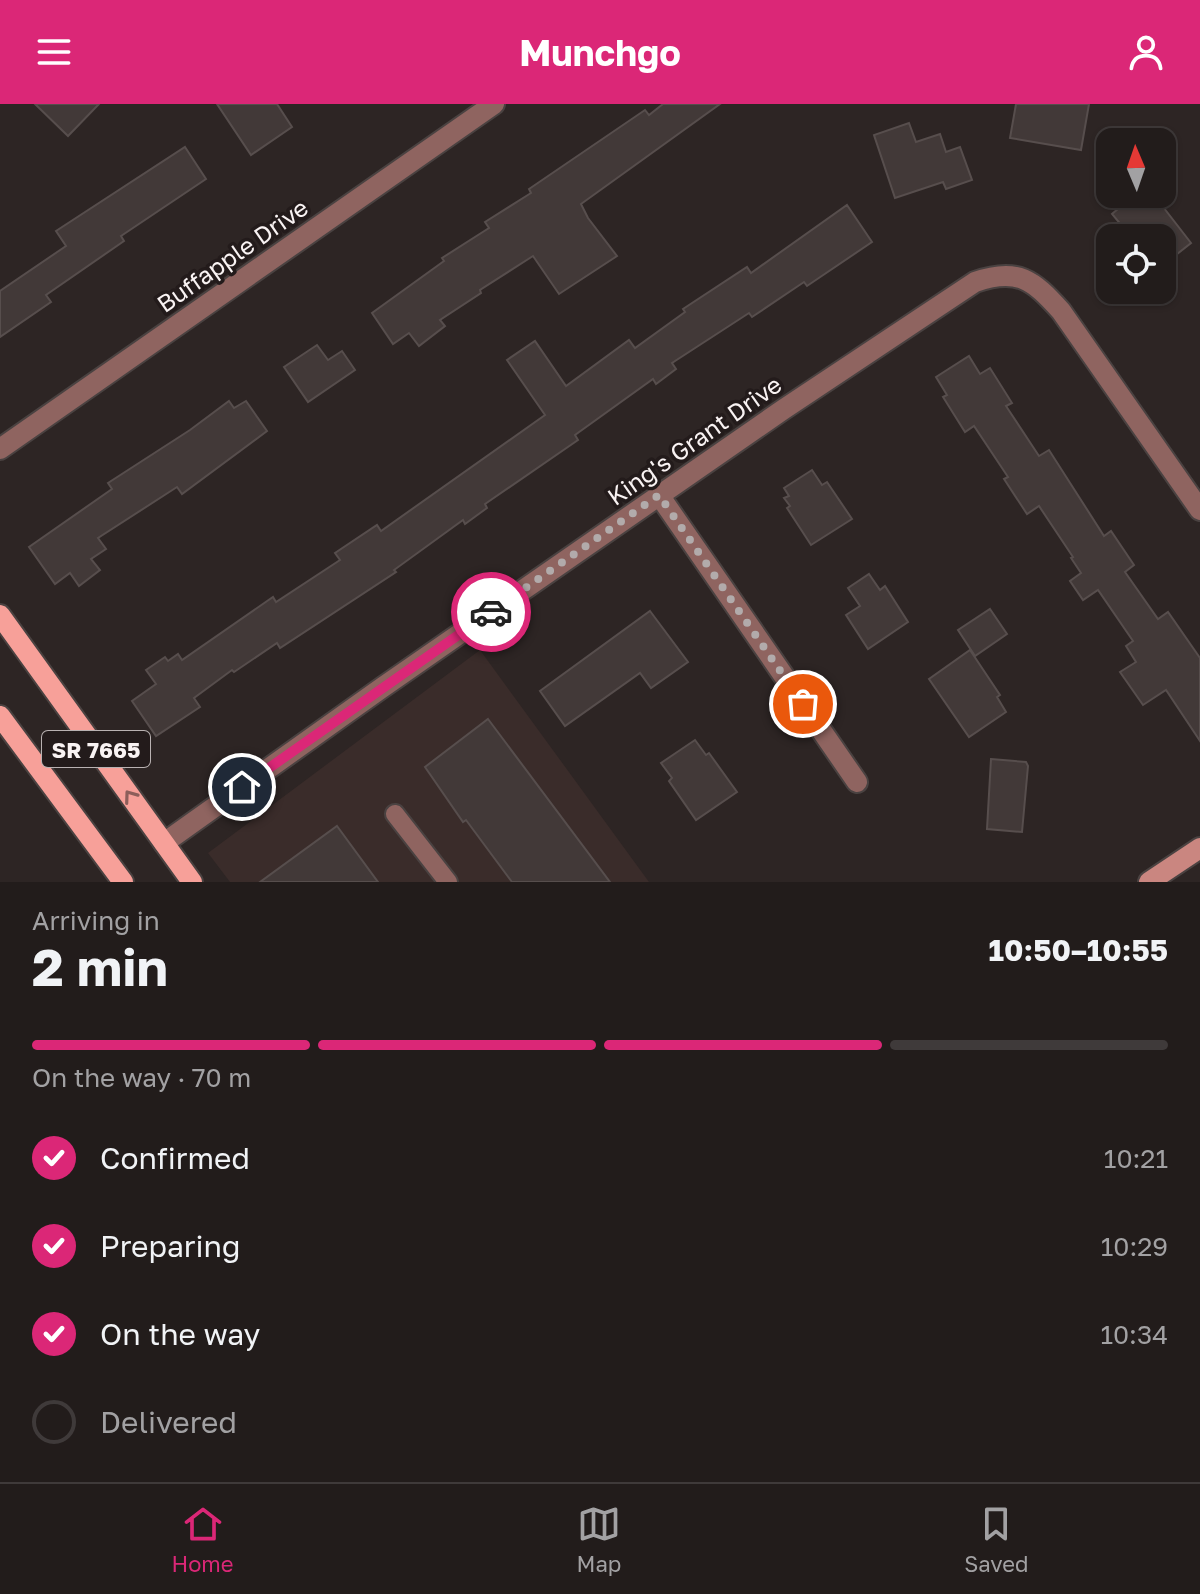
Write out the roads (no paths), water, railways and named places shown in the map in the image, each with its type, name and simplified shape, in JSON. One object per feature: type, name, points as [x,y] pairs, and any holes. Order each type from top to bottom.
[{"type":"main road","name":"SR 7665","points":[[0,615],[192,882]]},
{"type":"main road","name":"SR 7665","points":[[0,716],[123,882]]},
{"type":"main road","points":[[1149,882],[1200,848]]},
{"type":"street","name":"Buffapple Drive","points":[[0,449],[494,104]]},
{"type":"street","name":"King's Grant Drive","points":[[164,843],[659,495],[975,282],[994,276],[1012,276],[1038,286],[1061,311],[1200,510]]},
{"type":"street","points":[[659,495],[857,782]]},
{"type":"lane","points":[[395,814],[448,882]]}]
